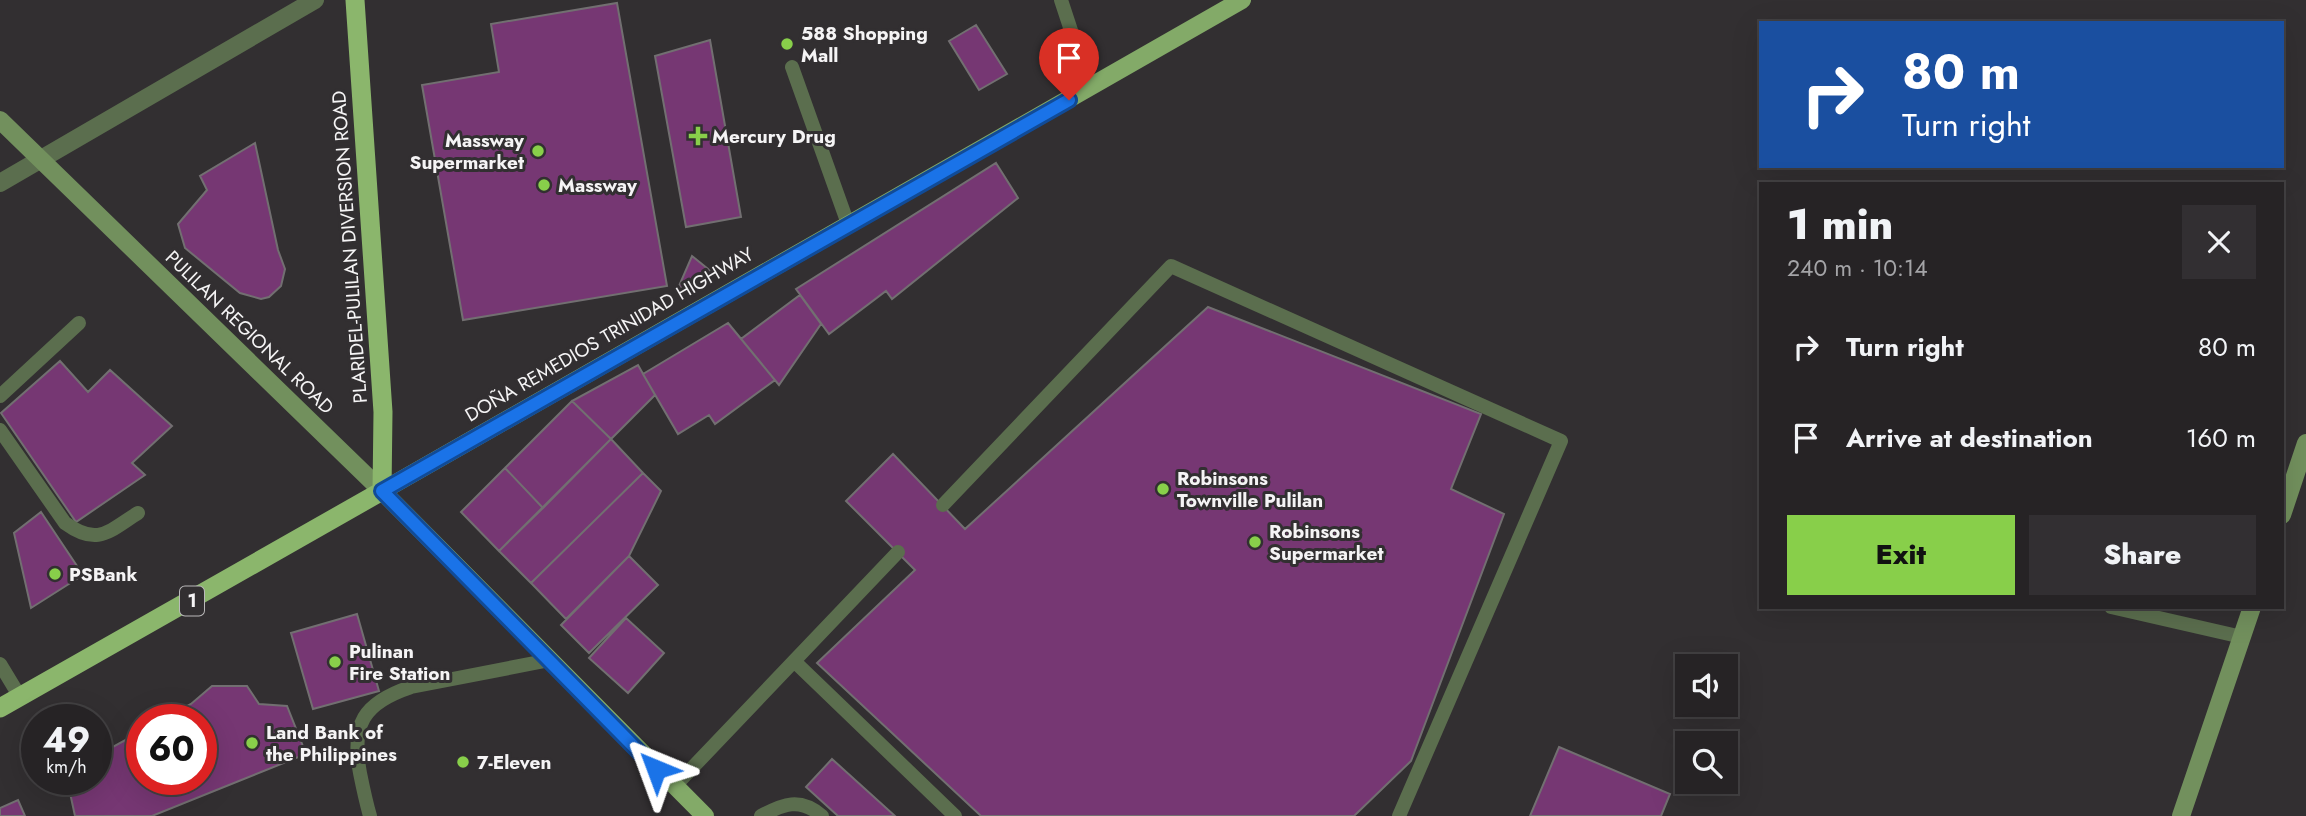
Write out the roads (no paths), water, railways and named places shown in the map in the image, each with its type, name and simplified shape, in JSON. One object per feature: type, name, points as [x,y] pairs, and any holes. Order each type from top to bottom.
[{"type":"highway","name":"PLARIDEL-PULILAN DIVERSION ROAD","points":[[355,0],[383,412],[382,491]]},
{"type":"highway","name":"DOÑA REMEDIOS TRINIDAD HIGHWAY","points":[[0,708],[382,491]]},
{"type":"main road","name":"DOÑA REMEDIOS TRINIDAD HIGHWAY","points":[[382,491],[1242,0]]},
{"type":"main road","name":"PULILAN REGIONAL ROAD","points":[[0,120],[382,491],[705,816]]},
{"type":"main road","points":[[2284,509],[2306,443]]},
{"type":"main road","points":[[2181,816],[2251,609]]},
{"type":"street","points":[[0,183],[315,0]]},
{"type":"lane","points":[[1060,0],[1090,88]]},
{"type":"lane","points":[[792,66],[848,224]]},
{"type":"lane","points":[[943,505],[1171,266],[1561,441],[1399,816]]},
{"type":"lane","points":[[0,396],[79,323]]},
{"type":"lane","points":[[0,430],[65,523],[79,533],[91,537],[104,534],[138,513]]},
{"type":"lane","points":[[674,787],[898,552]]},
{"type":"lane","points":[[2120,609],[2242,637]]},
{"type":"lane","points":[[370,816],[356,752],[357,730],[375,705],[391,693],[411,687],[551,660]]},
{"type":"lane","points":[[794,661],[955,816]]},
{"type":"lane","points":[[0,664],[20,697]]},
{"type":"lane","points":[[761,816],[785,803],[812,807],[821,816]]},
{"type":"place","name":"588 Shopping Mall","points":[[787,44]]},
{"type":"place","name":"Mercury Drug","points":[[698,136]]},
{"type":"place","name":"Massway Supermarket","points":[[538,151]]},
{"type":"place","name":"Massway","points":[[544,185]]},
{"type":"place","name":"Robinsons Townville Pulilan","points":[[1163,489]]},
{"type":"place","name":"Robinsons Supermarket","points":[[1255,542]]},
{"type":"place","name":"PSBank","points":[[55,574]]},
{"type":"place","name":"Pulinan Fire Station","points":[[335,662]]},
{"type":"place","name":"Land Bank of the Philippines","points":[[252,743]]},
{"type":"place","name":"7-Eleven","points":[[463,762]]}]
